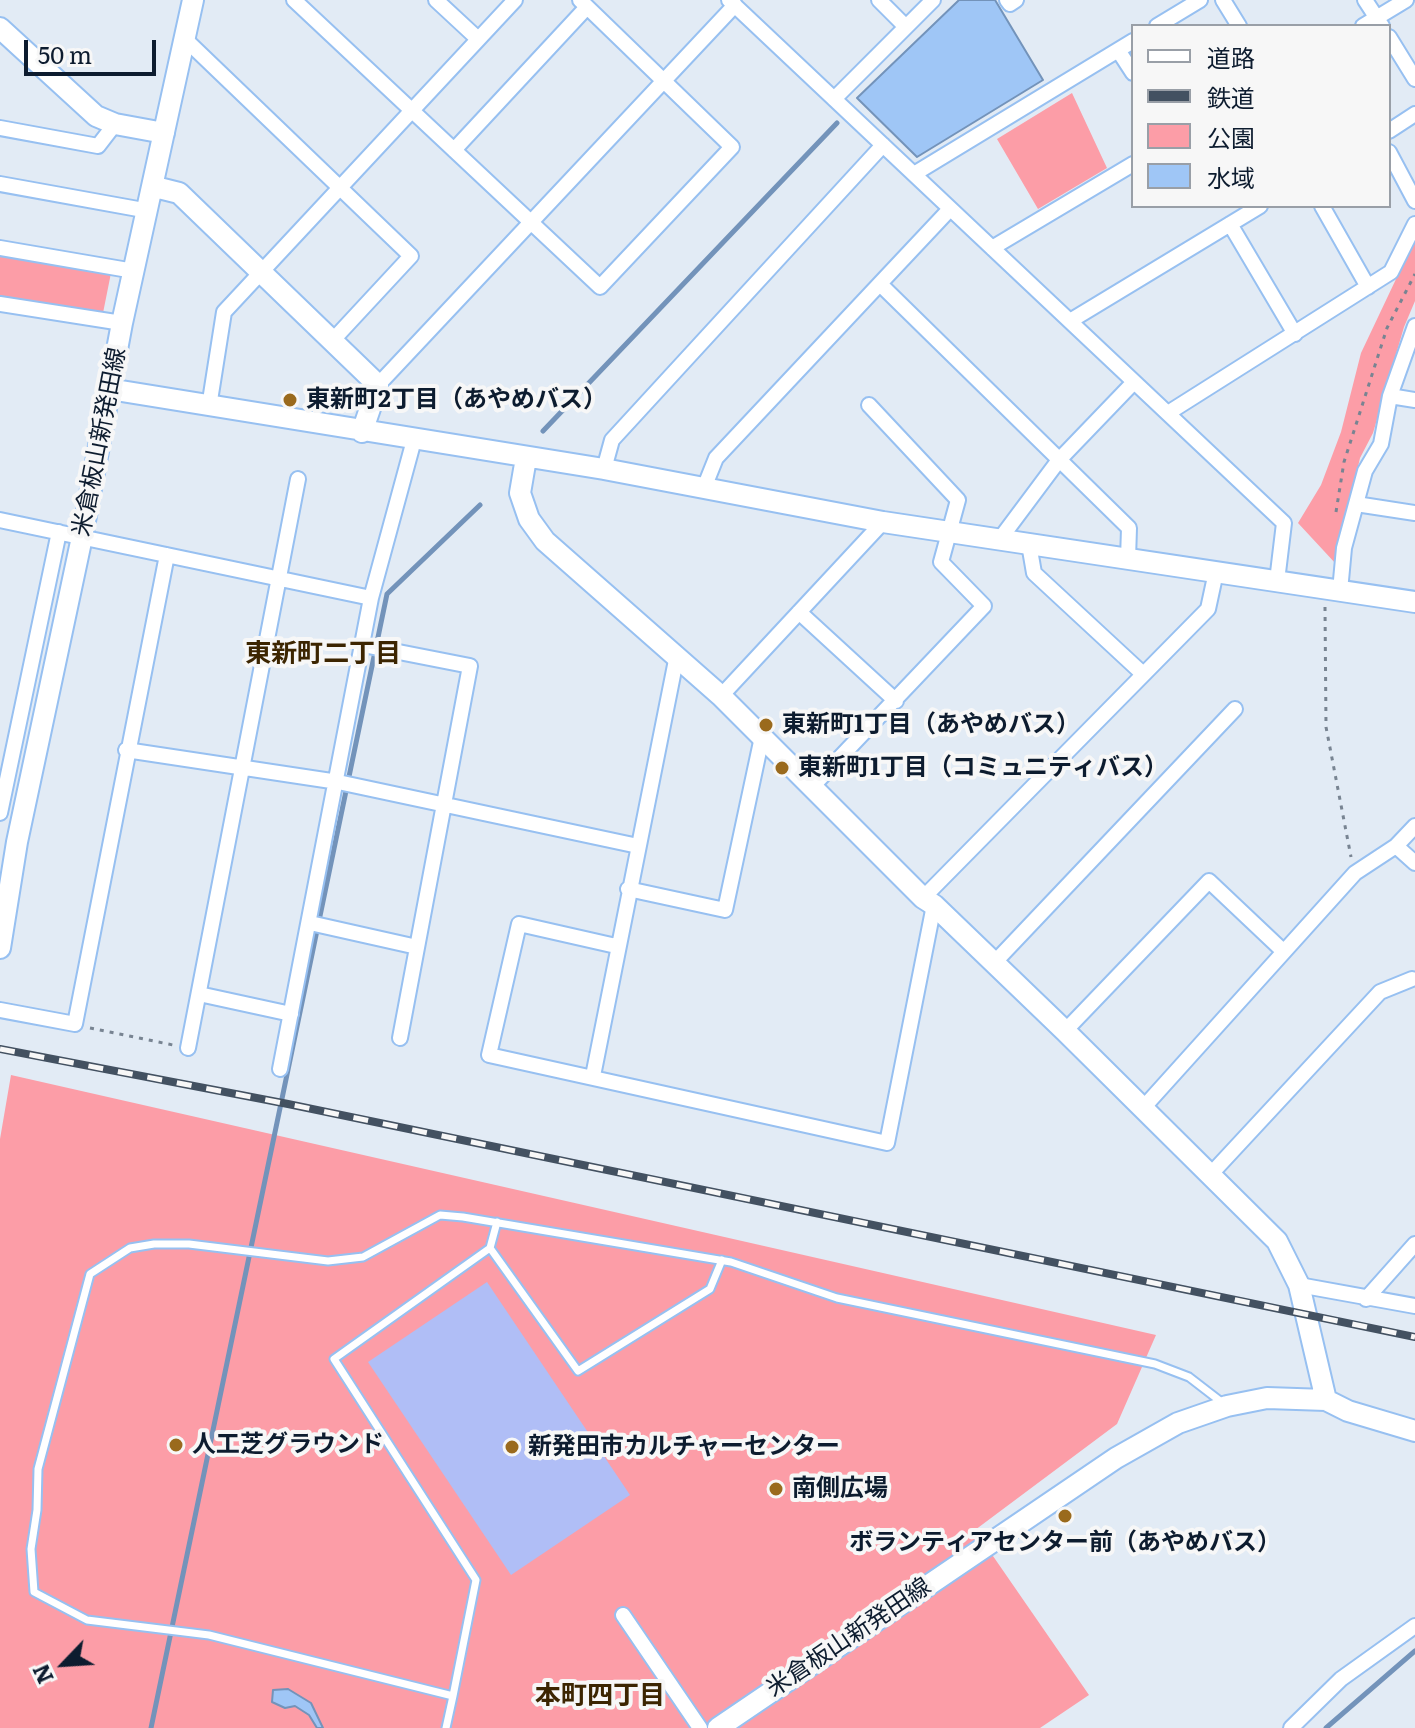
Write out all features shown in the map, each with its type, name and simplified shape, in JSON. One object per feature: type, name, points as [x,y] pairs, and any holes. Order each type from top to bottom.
[{"type":"street","name":"米倉板山新発田線","points":[[0,948],[20,828],[82,537],[122,323],[155,187],[193,0]]},
{"type":"street","points":[[294,0],[600,287],[732,147],[584,3],[454,150]]},
{"type":"street","points":[[436,0],[478,39]]},
{"type":"street","points":[[209,407],[224,312],[515,0]]},
{"type":"street","points":[[879,0],[906,27]]},
{"type":"street","points":[[834,99],[933,0]]},
{"type":"street","points":[[1007,0],[1010,4],[1016,0]]},
{"type":"street","points":[[1160,24],[1200,0]]},
{"type":"street","points":[[1223,0],[1238,24]]},
{"type":"street","points":[[1365,0],[1379,22],[1406,0]]},
{"type":"street","points":[[362,432],[378,385],[664,82],[732,3],[1284,523],[1277,581]]},
{"type":"street","points":[[0,28],[96,116],[115,124],[164,133]]},
{"type":"street","points":[[185,39],[411,256],[333,340]]},
{"type":"street","points":[[1391,40],[1415,79]]},
{"type":"street","points":[[914,174],[1131,42]]},
{"type":"street","points":[[1118,50],[1131,70]]},
{"type":"street","points":[[1391,130],[1415,114]]},
{"type":"street","points":[[0,128],[98,146],[115,124]]},
{"type":"street","points":[[604,469],[612,440],[883,145]]},
{"type":"street","points":[[1391,156],[1415,201]]},
{"type":"street","points":[[992,248],[1131,165]]},
{"type":"street","points":[[0,184],[149,211]]},
{"type":"street","points":[[155,187],[179,193],[378,385]]},
{"type":"street","points":[[1070,321],[1257,208]]},
{"type":"street","points":[[1323,208],[1368,287]]},
{"type":"street","points":[[704,488],[716,458],[950,209]]},
{"type":"street","points":[[1230,224],[1295,334]]},
{"type":"street","points":[[1168,413],[1391,272],[1415,224]]},
{"type":"street","points":[[0,248],[134,271]]},
{"type":"street","points":[[880,284],[1129,528],[1128,559]]},
{"type":"street","points":[[0,304],[122,323]]},
{"type":"street","points":[[1340,591],[1344,548],[1365,471],[1381,444],[1390,396],[1415,326]]},
{"type":"street","points":[[1000,539],[1059,460],[1134,382]]},
{"type":"street","points":[[109,389],[604,469],[883,522],[1415,602]]},
{"type":"street","points":[[1390,396],[1415,400]]},
{"type":"street","points":[[811,788],[984,606],[941,562],[952,532],[958,500],[869,405]]},
{"type":"street","points":[[280,1069],[338,782],[371,598],[414,440]]},
{"type":"street","points":[[526,458],[520,493],[529,519],[545,541],[676,660],[721,696],[811,788],[1144,1107],[1277,1241],[1299,1285],[1326,1400]]},
{"type":"street","points":[[188,1048],[298,479]]},
{"type":"street","points":[[1356,504],[1415,513]]},
{"type":"street","points":[[0,520],[371,598]]},
{"type":"street","points":[[721,696],[883,522]]},
{"type":"street","points":[[0,813],[59,532]]},
{"type":"street","points":[[1029,544],[1034,573],[1143,674]]},
{"type":"street","points":[[0,1010],[75,1024],[126,750],[167,555]]},
{"type":"street","points":[[616,946],[519,924],[489,1055],[887,1143],[929,902],[1208,609],[1216,572]]},
{"type":"street","points":[[799,612],[896,701]]},
{"type":"street","points":[[363,645],[470,666],[400,1038]]},
{"type":"street","points":[[593,1076],[616,946],[676,660]]},
{"type":"street","points":[[994,963],[1235,709]]},
{"type":"street","points":[[628,889],[725,910],[762,737]]},
{"type":"street","points":[[126,750],[338,782],[638,846]]},
{"type":"street","points":[[1144,1107],[1282,950],[1355,873],[1396,846],[1415,826]]},
{"type":"street","points":[[1396,846],[1415,863]]},
{"type":"street","points":[[1065,1031],[1209,881],[1282,950]]},
{"type":"street","points":[[310,923],[417,947]]},
{"type":"street","points":[[1211,1174],[1380,992],[1414,981]]},
{"type":"street","points":[[199,994],[291,1014]]},
{"type":"street","points":[[1366,1299],[1415,1244]]},
{"type":"street","points":[[1299,1285],[1415,1306]]},
{"type":"street","name":"米倉板山新発田線","points":[[718,1728],[1116,1458],[1178,1423],[1227,1406],[1267,1398],[1326,1400],[1348,1411],[1415,1431]]},
{"type":"street","points":[[623,1615],[700,1728]]},
{"type":"street","points":[[1291,1728],[1341,1679],[1415,1626]]},
{"type":"lane","points":[[453,1696],[209,1635],[87,1620],[34,1592],[31,1549],[37,1510],[38,1469],[90,1274],[130,1248],[154,1244],[189,1244],[328,1261],[363,1257],[440,1215],[722,1260],[837,1298],[1155,1364],[1189,1377],[1227,1406]]},
{"type":"lane","points":[[446,1728],[476,1580],[334,1359],[490,1248],[497,1222]]},
{"type":"lane","points":[[490,1248],[578,1371],[710,1289],[722,1260]]},
{"type":"path","points":[[75,1024],[188,1048]]},
{"type":"green space","points":[[1072,93],[1107,168],[1038,209],[997,139]]},
{"type":"green space","points":[[1415,239],[1415,301],[1404,327],[1373,433],[1360,458],[1336,564],[1298,523],[1321,485],[1341,432],[1361,353]]},
{"type":"green space","points":[[0,254],[111,273],[103,313],[0,297]]},
{"type":"green space","points":[[11,1075],[1156,1335],[1117,1424],[975,1530],[1089,1695],[1040,1728],[0,1728],[0,1139]]},
{"type":"water","points":[[959,0],[995,0],[1043,80],[917,157],[857,98]]},
{"type":"water","points":[[288,1689],[311,1703],[323,1728],[317,1728],[309,1715],[295,1706],[285,1708],[272,1702],[273,1690]]},
{"type":"building","name":"新発田市カルチャーセンター","points":[[487,1282],[630,1495],[511,1575],[368,1362]]},
{"type":"waterway","points":[[543,431],[837,123]]},
{"type":"waterway","points":[[151,1728],[387,594],[480,505]]},
{"type":"waterway","points":[[1326,1728],[1415,1651]]},
{"type":"railway","points":[[0,1049],[288,1104],[1415,1337]]},
{"type":"place","name":"東新町2丁目（あやめバス）","points":[[290,400]]},
{"type":"place","name":"東新町1丁目（あやめバス）","points":[[766,725]]},
{"type":"place","name":"東新町1丁目（コミュニティバス）","points":[[782,768]]},
{"type":"place","name":"人工芝グラウンド","points":[[176,1445]]},
{"type":"place","name":"新発田市カルチャーセンター","points":[[512,1447]]},
{"type":"place","name":"南側広場","points":[[776,1489]]},
{"type":"place","name":"ボランティアセンター前（あやめバス）","points":[[1065,1516]]},
{"type":"district","name":"東新町二丁目","points":[[323,654]]},
{"type":"district","name":"本町四丁目","points":[[600,1696]]}]
